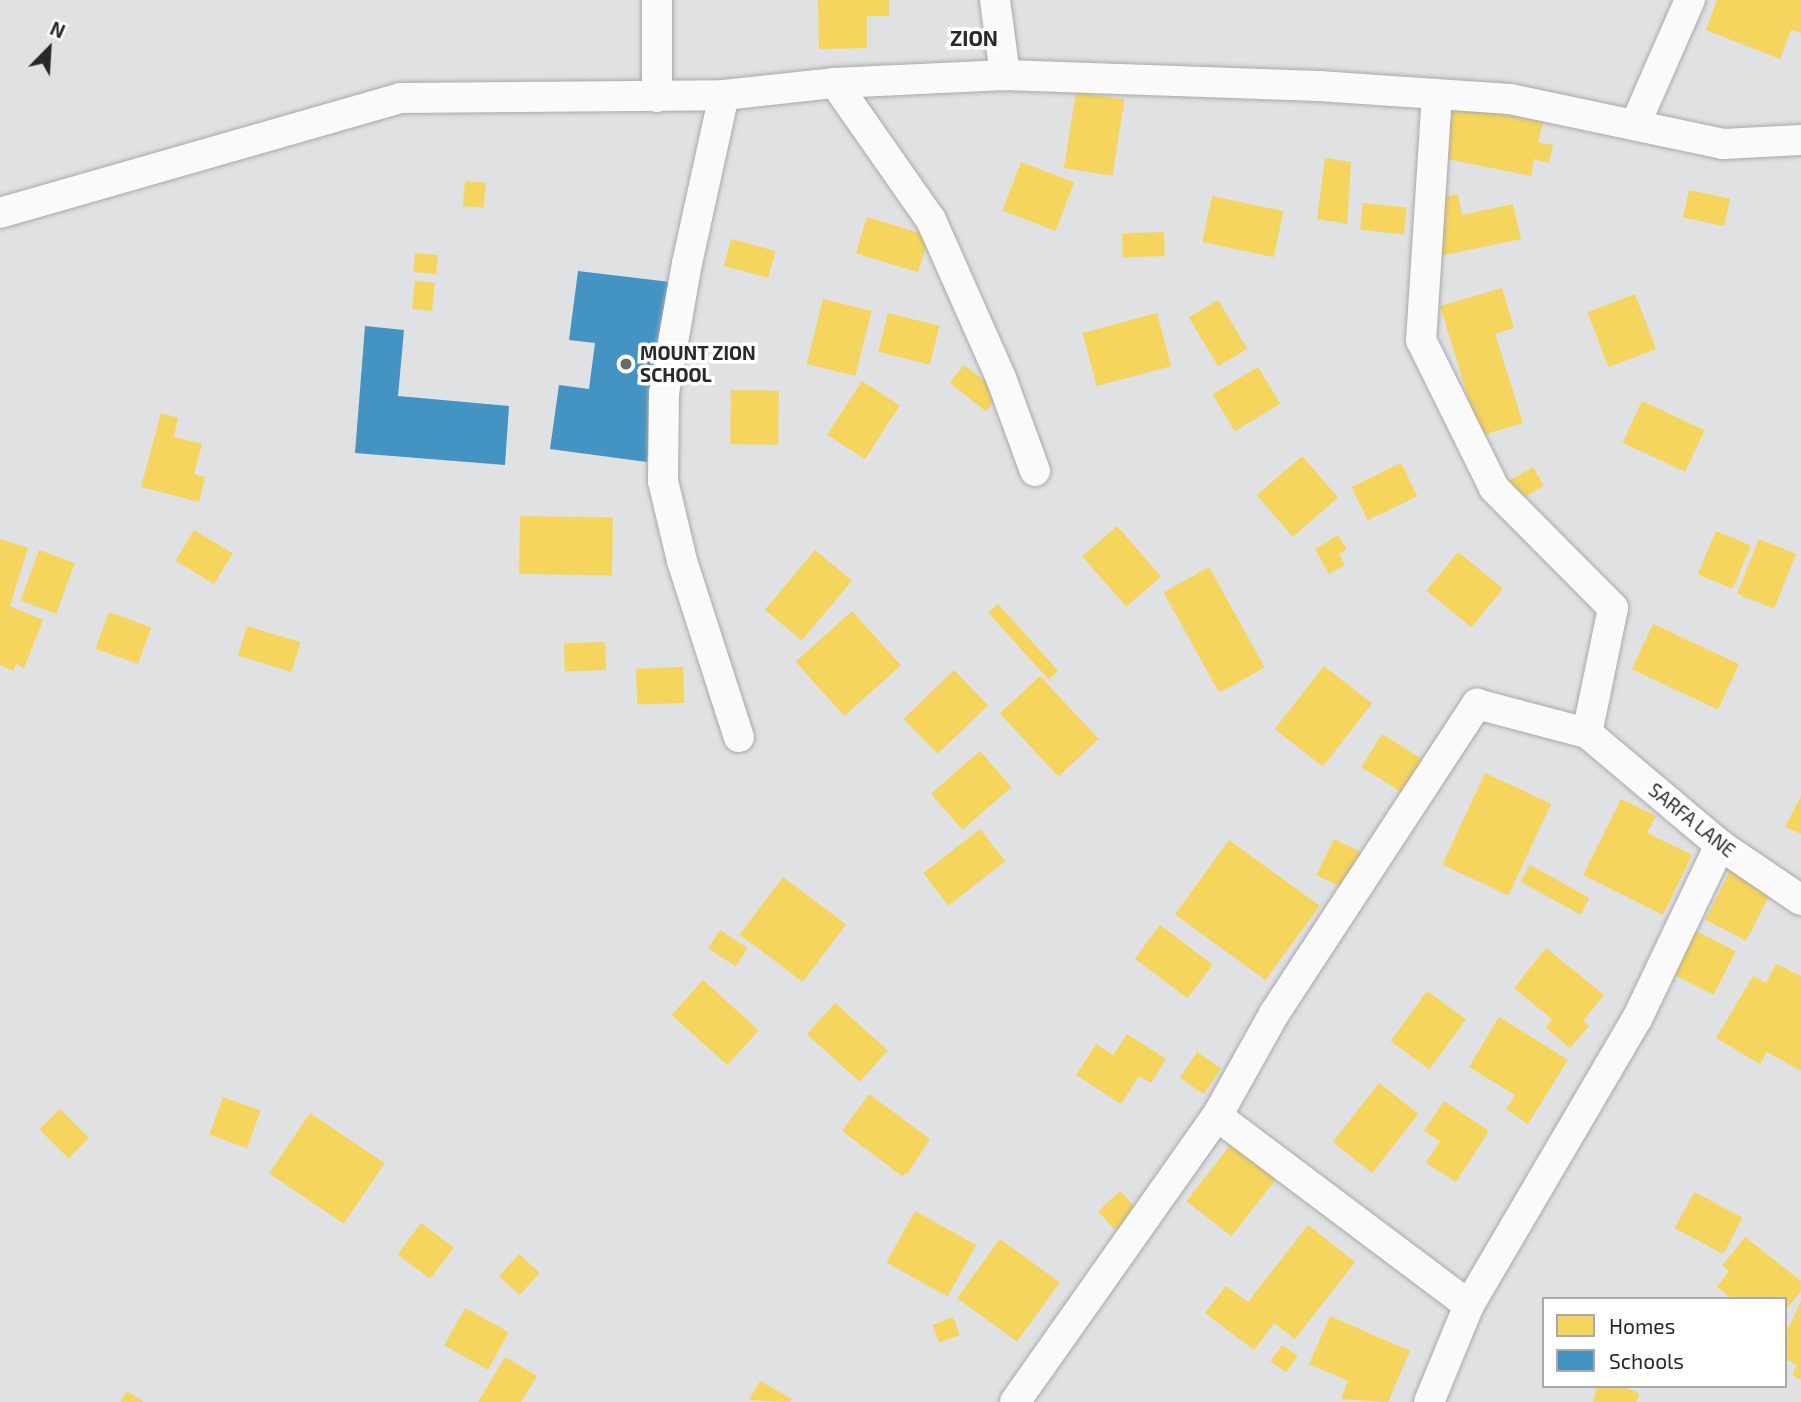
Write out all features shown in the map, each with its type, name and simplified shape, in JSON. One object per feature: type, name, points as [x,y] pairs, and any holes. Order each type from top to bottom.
[{"type":"street","points":[[657,0],[657,97]]},
{"type":"street","points":[[995,0],[1005,75]]},
{"type":"street","points":[[1634,125],[1690,0]]},
{"type":"street","points":[[0,213],[400,98],[724,95],[835,83],[1005,75],[1510,99],[1723,144],[1801,140]]},
{"type":"street","points":[[835,83],[931,220],[1001,378],[1035,471]]},
{"type":"street","points":[[1015,1402],[1217,1116],[1274,1014],[1477,704],[1587,733],[1613,608],[1494,488],[1421,340],[1437,94]]},
{"type":"street","points":[[724,95],[687,263],[664,394],[663,481],[682,561],[739,737]]},
{"type":"street","name":"SARFA LANE","points":[[1587,733],[1720,845],[1801,900]]},
{"type":"street","points":[[1429,1402],[1469,1305],[1637,1019],[1720,845]]},
{"type":"street","points":[[1217,1116],[1469,1305]]},
{"type":"building: Homes","points":[[818,0],[889,0],[889,16],[867,16],[867,48],[819,49]]},
{"type":"building: Homes","points":[[1717,0],[1801,0],[1801,33],[1791,30],[1780,59],[1706,30]]},
{"type":"building: Homes","points":[[1076,92],[1124,100],[1112,176],[1064,168]]},
{"type":"building: Homes","points":[[1454,104],[1543,122],[1538,142],[1553,145],[1549,163],[1534,159],[1531,176],[1442,158]]},
{"type":"building: Homes","points":[[1325,158],[1351,162],[1347,224],[1317,219]]},
{"type":"building: Homes","points":[[1021,162],[1074,182],[1056,231],[1002,211]]},
{"type":"building: Homes","points":[[465,181],[486,183],[484,208],[463,206]]},
{"type":"building: Homes","points":[[1689,190],[1730,199],[1724,226],[1683,217]]},
{"type":"building: Homes","points":[[1458,194],[1462,215],[1513,204],[1521,239],[1426,259],[1434,199]]},
{"type":"building: Homes","points":[[1212,196],[1283,211],[1274,257],[1202,242]]},
{"type":"building: Homes","points":[[1363,203],[1407,208],[1404,234],[1360,230]]},
{"type":"building: Homes","points":[[867,217],[929,236],[918,272],[856,253]]},
{"type":"building: Homes","points":[[1164,232],[1165,256],[1123,257],[1122,233]]},
{"type":"building: Homes","points":[[731,239],[775,251],[768,278],[724,266]]},
{"type":"building: Homes","points":[[415,253],[438,255],[436,274],[413,272]]},
{"type":"building: Homes","points":[[415,281],[435,283],[432,311],[412,309]]},
{"type":"building: Homes","points":[[1502,288],[1514,328],[1495,334],[1523,423],[1480,436],[1440,306]]},
{"type":"building: Homes","points":[[1635,294],[1656,349],[1609,367],[1587,312]]},
{"type":"building: Homes","points":[[823,299],[872,311],[855,376],[807,364]]},
{"type":"building: Homes","points":[[1218,300],[1247,349],[1218,366],[1189,318]]},
{"type":"building: Homes","points":[[888,313],[939,326],[930,365],[878,352]]},
{"type":"building: Homes","points":[[1157,313],[1171,366],[1097,386],[1083,333]]},
{"type":"building: Homes","points":[[964,365],[1000,393],[986,411],[950,383]]},
{"type":"building: Homes","points":[[1258,367],[1280,404],[1235,431],[1213,394]]},
{"type":"building: Homes","points":[[862,381],[900,406],[865,459],[827,435]]},
{"type":"building: Homes","points":[[731,390],[779,391],[778,445],[730,444]]},
{"type":"building: Homes","points":[[1642,401],[1705,430],[1685,472],[1623,443]]},
{"type":"building: Homes","points":[[161,413],[178,418],[174,437],[202,444],[194,474],[205,477],[199,502],[141,487]]},
{"type":"building: Homes","points":[[1302,456],[1338,498],[1293,537],[1257,495]]},
{"type":"building: Homes","points":[[1401,463],[1417,496],[1368,520],[1352,487]]},
{"type":"building: Homes","points":[[1533,467],[1544,486],[1519,501],[1508,482]]},
{"type":"building: Homes","points":[[520,516],[613,518],[612,576],[519,574]]},
{"type":"building: Homes","points":[[1117,526],[1161,577],[1126,607],[1082,556]]},
{"type":"building: Homes","points":[[194,530],[233,553],[214,584],[175,561]]},
{"type":"building: Homes","points":[[1716,531],[1751,546],[1733,589],[1698,574]]},
{"type":"building: Homes","points":[[1338,535],[1347,549],[1339,554],[1345,565],[1329,574],[1315,549]]},
{"type":"building: Homes","points":[[0,539],[28,548],[10,606],[43,620],[24,668],[16,664],[13,671],[0,665]]},
{"type":"building: Homes","points":[[1759,539],[1796,554],[1774,609],[1737,594]]},
{"type":"building: Homes","points":[[39,550],[75,563],[56,614],[21,601]]},
{"type":"building: Homes","points":[[815,550],[852,581],[802,641],[765,610]]},
{"type":"building: Homes","points":[[1458,552],[1503,589],[1472,627],[1427,591]]},
{"type":"building: Homes","points":[[1209,567],[1265,668],[1219,693],[1164,592]]},
{"type":"building: Homes","points":[[998,604],[1058,671],[1049,680],[988,613]]},
{"type":"building: Homes","points":[[852,611],[901,665],[844,716],[796,662]]},
{"type":"building: Homes","points":[[109,612],[151,627],[138,664],[96,649]]},
{"type":"building: Homes","points":[[1653,624],[1739,664],[1718,709],[1632,669]]},
{"type":"building: Homes","points":[[247,626],[301,642],[291,672],[238,656]]},
{"type":"building: Homes","points":[[605,642],[606,670],[565,671],[564,643]]},
{"type":"building: Homes","points":[[1324,666],[1372,704],[1323,767],[1275,729]]},
{"type":"building: Homes","points":[[683,667],[684,703],[637,705],[636,669]]},
{"type":"building: Homes","points":[[954,670],[988,705],[938,754],[904,719]]},
{"type":"building: Homes","points":[[1040,676],[1099,739],[1058,776],[1000,714]]},
{"type":"building: Homes","points":[[1382,734],[1426,762],[1405,795],[1361,767]]},
{"type":"building: Homes","points":[[980,751],[1011,787],[962,830],[931,794]]},
{"type":"building: Homes","points":[[1485,773],[1551,804],[1508,895],[1442,865]]},
{"type":"building: Homes","points":[[1801,796],[1801,834],[1785,827]]},
{"type":"building: Homes","points":[[1621,799],[1656,816],[1647,833],[1692,855],[1663,915],[1583,875]]},
{"type":"building: Homes","points":[[980,829],[1005,861],[949,906],[923,873]]},
{"type":"building: Homes","points":[[1334,839],[1369,856],[1352,892],[1316,875]]},
{"type":"building: Homes","points":[[1229,840],[1320,906],[1266,980],[1175,914]]},
{"type":"building: Homes","points":[[1530,865],[1589,898],[1580,915],[1521,882]]},
{"type":"building: Homes","points":[[1731,869],[1772,890],[1746,941],[1705,920]]},
{"type":"building: Homes","points":[[783,877],[846,925],[803,982],[740,935]]},
{"type":"building: Homes","points":[[1160,925],[1213,965],[1187,998],[1135,959]]},
{"type":"building: Homes","points":[[720,930],[748,948],[736,966],[708,948]]},
{"type":"building: Homes","points":[[1694,930],[1736,951],[1714,995],[1672,974]]},
{"type":"building: Homes","points":[[1546,948],[1604,995],[1583,1021],[1589,1026],[1570,1048],[1546,1028],[1552,1019],[1514,988]]},
{"type":"building: Homes","points":[[1776,964],[1801,976],[1801,1071],[1767,1052],[1760,1064],[1716,1038],[1753,976],[1766,983]]},
{"type":"building: Homes","points":[[703,980],[759,1030],[727,1065],[672,1015]]},
{"type":"building: Homes","points":[[1427,991],[1466,1019],[1429,1069],[1391,1041]]},
{"type":"building: Homes","points":[[835,1003],[888,1051],[860,1082],[807,1034]]},
{"type":"building: Homes","points":[[1499,1017],[1568,1060],[1528,1124],[1506,1109],[1515,1095],[1469,1067]]},
{"type":"building: Homes","points":[[1127,1034],[1166,1059],[1151,1083],[1139,1076],[1121,1104],[1076,1075],[1096,1044],[1113,1055]]},
{"type":"building: Homes","points":[[1197,1052],[1221,1068],[1204,1094],[1180,1078]]},
{"type":"building: Homes","points":[[1379,1083],[1418,1114],[1372,1173],[1333,1142]]},
{"type":"building: Homes","points":[[869,1094],[930,1139],[908,1173],[902,1176],[842,1131]]},
{"type":"building: Homes","points":[[223,1097],[261,1111],[247,1148],[209,1135]]},
{"type":"building: Homes","points":[[1444,1101],[1489,1131],[1456,1182],[1426,1163],[1440,1141],[1424,1131]]},
{"type":"building: Homes","points":[[60,1109],[89,1138],[68,1158],[39,1130]]},
{"type":"building: Homes","points":[[310,1113],[385,1163],[344,1224],[269,1174]]},
{"type":"building: Homes","points":[[1235,1139],[1280,1174],[1231,1236],[1186,1201]]},
{"type":"building: Homes","points":[[1120,1191],[1138,1210],[1116,1230],[1098,1211]]},
{"type":"building: Homes","points":[[1694,1192],[1743,1218],[1723,1254],[1675,1228]]},
{"type":"building: Homes","points":[[915,1211],[976,1245],[948,1297],[886,1263]]},
{"type":"building: Homes","points":[[421,1223],[454,1248],[430,1279],[398,1254]]},
{"type":"building: Homes","points":[[1308,1225],[1355,1262],[1295,1339],[1274,1323],[1254,1350],[1205,1313],[1226,1286],[1248,1302]]},
{"type":"building: Homes","points":[[1745,1237],[1801,1281],[1801,1291],[1787,1308],[1787,1297],[1730,1297],[1717,1287],[1729,1271],[1722,1266]]},
{"type":"building: Homes","points":[[1000,1239],[1060,1282],[1017,1342],[957,1298]]},
{"type":"building: Homes","points":[[519,1254],[540,1273],[520,1295],[499,1276]]},
{"type":"building: Homes","points":[[1801,1301],[1801,1380],[1792,1375],[1797,1365],[1787,1360],[1787,1331]]},
{"type":"building: Homes","points":[[465,1308],[509,1332],[488,1370],[444,1346]]},
{"type":"building: Homes","points":[[1330,1316],[1410,1351],[1388,1402],[1341,1399],[1348,1381],[1309,1364]]},
{"type":"building: Homes","points":[[953,1317],[960,1335],[939,1343],[932,1325]]},
{"type":"building: Homes","points":[[1282,1345],[1298,1356],[1286,1372],[1271,1361]]},
{"type":"building: Homes","points":[[505,1357],[537,1376],[521,1402],[478,1402]]},
{"type":"building: Homes","points":[[760,1381],[792,1399],[790,1402],[749,1400]]},
{"type":"building: Homes","points":[[1596,1388],[1627,1388],[1640,1394],[1636,1402],[1593,1402]]},
{"type":"building: Homes","points":[[127,1391],[144,1402],[120,1402]]},
{"type":"building: Schools","name":"MOUNT ZION SCHOOL","points":[[578,271],[670,282],[647,462],[550,449],[559,385],[589,389],[595,343],[569,340]]},
{"type":"building: Schools","points":[[365,326],[404,330],[398,396],[509,406],[505,465],[355,453]]},
{"type":"place","name":"MOUNT ZION SCHOOL","points":[[626,364]]},
{"type":"district","name":"ZION","points":[[974,38]]}]
